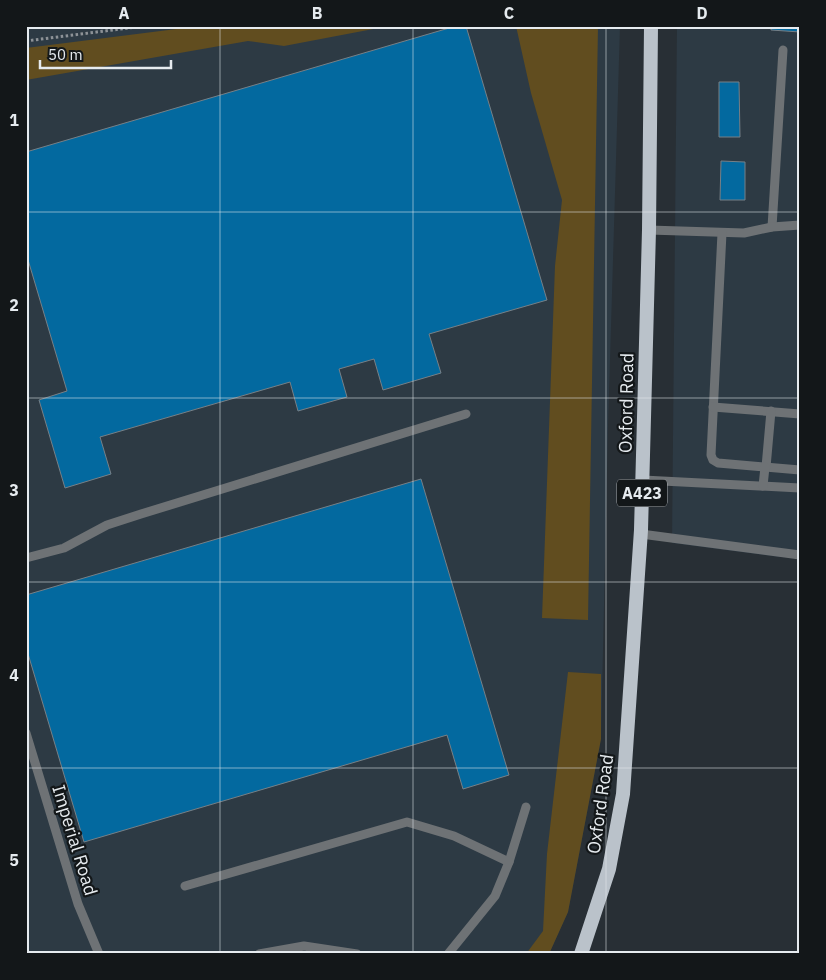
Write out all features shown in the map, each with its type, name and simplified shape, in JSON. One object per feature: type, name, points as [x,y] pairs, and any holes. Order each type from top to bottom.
[{"type":"highway","name":"Oxford Road","points":[[581,954],[609,869],[624,794],[641,534],[649,230],[651,26]]},
{"type":"lane","points":[[772,227],[782,50]]},
{"type":"lane","points":[[649,230],[744,233],[772,227],[800,225]]},
{"type":"lane","points":[[722,233],[711,455],[713,460],[718,463],[800,470]]},
{"type":"lane","points":[[713,407],[800,414]]},
{"type":"lane","points":[[763,486],[771,411]]},
{"type":"lane","points":[[26,558],[64,548],[107,525],[466,414]]},
{"type":"lane","points":[[642,480],[800,488]]},
{"type":"lane","points":[[641,534],[800,555]]},
{"type":"lane","name":"Imperial Road","points":[[26,733],[78,904],[99,954]]},
{"type":"lane","points":[[448,954],[495,896],[510,862],[526,807]]},
{"type":"lane","points":[[185,886],[407,822],[454,836],[510,862]]},
{"type":"lane","points":[[259,954],[304,946],[357,954]]},
{"type":"path","points":[[26,41],[144,26]]},
{"type":"shaded area","points":[[26,26],[620,26],[601,739],[568,912],[549,954],[26,954]]},
{"type":"shaded area","points":[[200,26],[389,26],[284,46],[248,41],[26,80],[26,48]]},
{"type":"shaded area","points":[[516,26],[598,26],[588,620],[542,618],[555,266],[562,200],[531,93]]},
{"type":"shaded area","points":[[677,26],[800,26],[800,556],[780,557],[672,543]]},
{"type":"shaded area","points":[[568,672],[601,674],[601,739],[568,912],[549,954],[526,954],[543,931],[547,854]]},
{"type":"building","points":[[456,26],[466,26],[547,300],[429,334],[441,373],[383,390],[374,359],[339,369],[347,397],[298,411],[290,382],[100,437],[111,474],[65,488],[39,400],[67,391],[26,253],[26,152]]},
{"type":"building","points":[[771,26],[800,26],[800,32],[771,30]]},
{"type":"building","points":[[719,82],[739,82],[740,137],[719,137]]},
{"type":"building","points":[[721,161],[745,162],[745,200],[720,200]]},
{"type":"building","points":[[421,479],[509,775],[463,789],[447,735],[84,842],[26,647],[26,595]]}]
